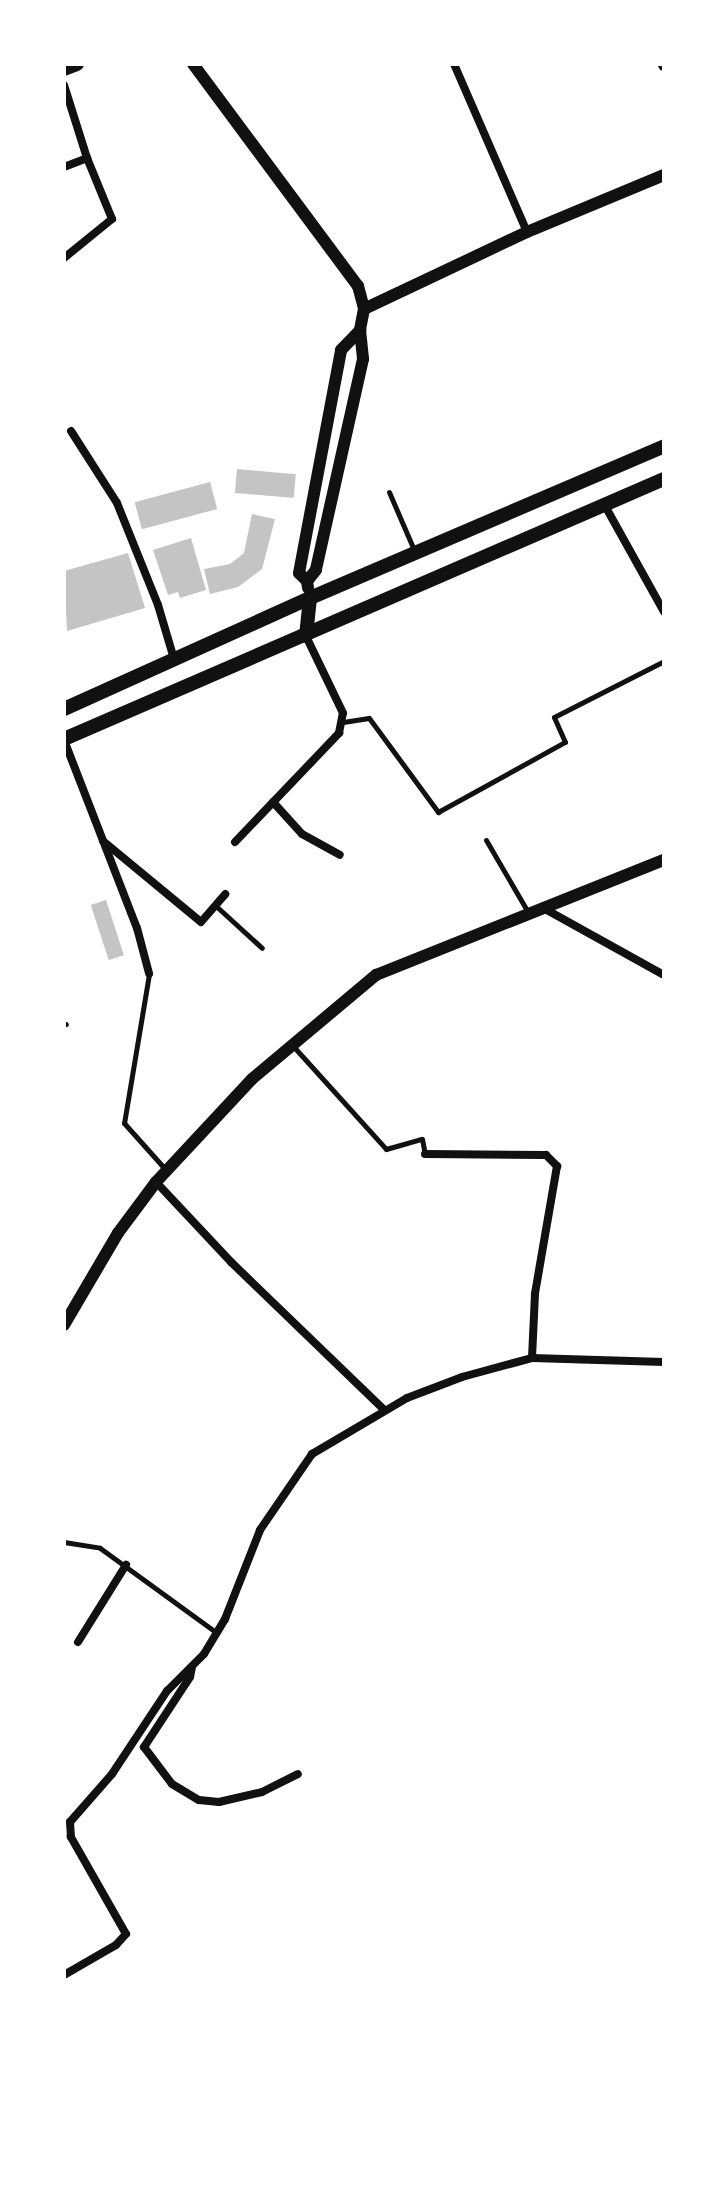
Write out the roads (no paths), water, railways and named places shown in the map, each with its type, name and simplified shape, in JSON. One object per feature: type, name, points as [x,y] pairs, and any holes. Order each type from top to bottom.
[{"type":"main road","points":[[64,69],[77,64]]},
{"type":"main road","points":[[64,709],[310,598],[664,446]]},
{"type":"main road","points":[[64,740],[664,479]]},
{"type":"main road","points":[[306,636],[310,598]]},
{"type":"street","points":[[193,64],[358,286],[364,309],[360,330],[363,359],[316,570],[307,581]]},
{"type":"street","points":[[454,64],[527,232]]},
{"type":"street","points":[[64,85],[87,158],[112,219],[64,258]]},
{"type":"street","points":[[64,167],[87,158]]},
{"type":"street","points":[[364,309],[527,232],[664,175]]},
{"type":"street","points":[[310,598],[307,581],[299,573],[341,350],[360,330]]},
{"type":"street","points":[[71,431],[117,503],[158,605],[174,659]]},
{"type":"street","points":[[604,504],[664,612]]},
{"type":"street","points":[[235,842],[339,733],[343,722],[343,713],[306,636]]},
{"type":"street","points":[[64,740],[137,928],[149,973]]},
{"type":"street","points":[[273,802],[302,834],[340,855]]},
{"type":"street","points":[[102,840],[201,922],[225,894]]},
{"type":"street","points":[[64,1325],[118,1233],[156,1182],[252,1079],[376,975],[664,860]]},
{"type":"street","points":[[545,909],[664,975]]},
{"type":"street","points":[[425,1154],[546,1155],[557,1166],[535,1294],[532,1358]]},
{"type":"street","points":[[156,1182],[231,1262],[384,1410]]},
{"type":"street","points":[[64,1975],[116,1945],[126,1934],[71,1837],[70,1822],[112,1774],[167,1691],[192,1667],[217,1633],[260,1530],[304,1463],[324,1443],[384,1410],[462,1377],[532,1358],[664,1362]]},
{"type":"street","points":[[78,1642],[126,1565]]},
{"type":"street","points":[[192,1667],[190,1677],[144,1747],[172,1784],[199,1800],[219,1802],[262,1792],[298,1774]]},
{"type":"lane","points":[[389,492],[416,554]]},
{"type":"lane","points":[[343,722],[369,718],[438,812],[565,742],[554,717],[664,661]]},
{"type":"lane","points":[[486,840],[530,915]]},
{"type":"lane","points":[[216,906],[262,948]]},
{"type":"lane","points":[[149,973],[124,1123],[166,1171]]},
{"type":"lane","points":[[292,1046],[386,1149],[422,1139],[425,1154]]},
{"type":"lane","points":[[64,1542],[100,1548],[217,1633]]}]
